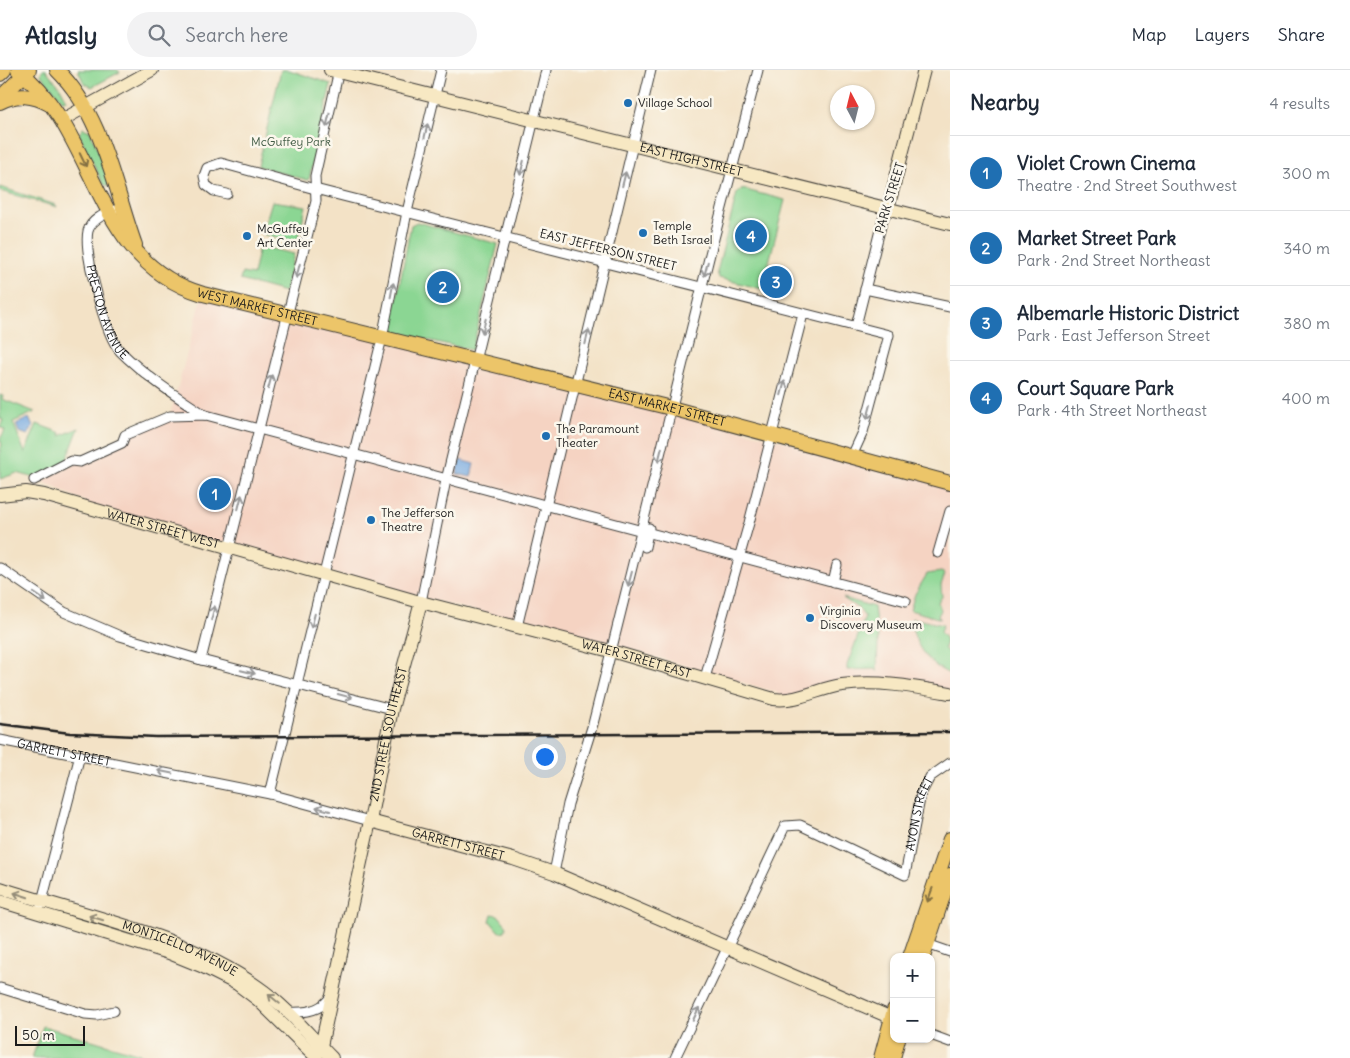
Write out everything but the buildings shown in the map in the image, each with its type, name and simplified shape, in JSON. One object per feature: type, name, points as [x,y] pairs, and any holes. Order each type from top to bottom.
[{"type":"main road","points":[[0,74],[4,70]]},
{"type":"main road","points":[[57,70],[76,92],[85,108],[122,206]]},
{"type":"main road","points":[[72,70],[76,92]]},
{"type":"main road","points":[[0,98],[23,72],[54,107],[62,120],[108,212]]},
{"type":"main road","points":[[0,102],[11,98],[28,96],[42,100],[54,107]]},
{"type":"main road","name":"WEST MARKET STREET","points":[[122,206],[140,257]]},
{"type":"main road","name":"WEST MARKET STREET","points":[[108,212],[140,257],[160,275],[189,290],[382,338]]},
{"type":"main road","name":"EAST MARKET STREET","points":[[382,338],[671,408],[950,483]]},
{"type":"main road","points":[[922,947],[948,844]]},
{"type":"main road","points":[[922,947],[950,875]]},
{"type":"main road","points":[[881,1058],[890,1026]]},
{"type":"main road","points":[[893,1058],[897,1043]]},
{"type":"street","points":[[62,120],[152,70]]},
{"type":"street","points":[[270,794],[382,338],[407,212],[441,70]]},
{"type":"street","name":"2ND STREET SOUTHEAST","points":[[318,1054],[334,991],[392,708],[421,602],[446,480],[546,70]]},
{"type":"street","points":[[517,627],[651,70]]},
{"type":"street","points":[[554,873],[568,804],[590,738],[671,408],[758,70]]},
{"type":"street","name":"PARK STREET","points":[[856,326],[882,222],[888,208],[924,70]]},
{"type":"street","points":[[201,660],[316,201],[315,176],[336,71]]},
{"type":"street","name":"EAST HIGH STREET","points":[[336,71],[950,224]]},
{"type":"street","name":"EAST JEFFERSON STREET","points":[[227,194],[214,191],[206,185],[205,171],[212,165],[221,163],[315,189],[889,335],[863,432],[852,456]]},
{"type":"street","name":"PRESTON AVENUE","points":[[122,206],[108,212],[93,223],[89,230],[88,242],[97,291],[109,334],[120,351],[175,396],[206,416]]},
{"type":"street","points":[[865,289],[950,307]]},
{"type":"street","points":[[705,678],[738,556],[749,523],[803,314]]},
{"type":"street","points":[[34,480],[71,461],[80,462],[122,443],[125,435],[170,416],[206,416],[906,601]]},
{"type":"street","name":"WATER STREET WEST","points":[[0,495],[35,493],[228,549],[325,574]]},
{"type":"street","points":[[938,554],[950,511]]},
{"type":"street","points":[[641,516],[645,547]]},
{"type":"street","points":[[634,544],[651,519]]},
{"type":"street","points":[[833,582],[837,565]]},
{"type":"street","points":[[0,568],[46,601],[87,623],[120,636],[201,660],[392,708]]},
{"type":"street","name":"WATER STREET EAST","points":[[325,574],[421,602],[783,700],[840,685],[860,683],[950,693]]},
{"type":"street","name":"GARRETT STREET","points":[[0,740],[270,794],[513,859],[554,873],[727,948],[890,1015]]},
{"type":"street","points":[[41,907],[80,755]]},
{"type":"street","name":"AVON STREET","points":[[727,948],[785,826],[800,825],[905,875],[920,794],[930,777],[950,763]]},
{"type":"street","name":"MONTICELLO AVENUE","points":[[0,888],[41,907],[189,960],[237,984],[269,1009],[318,1054],[332,1058]]},
{"type":"street","name":"MONTICELLO AVENUE","points":[[0,901],[41,907],[178,944],[204,955],[245,978],[288,1012],[318,1054]]},
{"type":"street","points":[[922,947],[950,952]]},
{"type":"street","points":[[675,1058],[727,948]]},
{"type":"street","points":[[0,988],[85,1014],[97,1015],[114,1012]]},
{"type":"street","points":[[288,1012],[304,1012],[317,1008],[327,1002],[334,991]]},
{"type":"street","points":[[935,1036],[950,1042]]},
{"type":"shaded area","points":[[203,294],[950,483],[950,693],[860,683],[783,700],[776,692],[612,644],[527,625],[108,512],[39,480],[122,443],[125,435],[170,416]]},
{"type":"green space","points":[[42,70],[46,70],[60,87],[67,100],[62,100],[41,75]]},
{"type":"green space","points":[[78,70],[118,70],[120,72],[92,87],[84,83]]},
{"type":"green space","name":"McGuffey Park","points":[[281,70],[289,70],[331,84],[309,179],[307,180],[258,166]]},
{"type":"green space","points":[[83,128],[90,131],[111,182],[108,186],[103,184],[79,134]]},
{"type":"green space","points":[[0,187],[56,205],[57,207],[0,191]]},
{"type":"green space","points":[[742,189],[785,200],[762,289],[719,278],[717,272],[737,193]]},
{"type":"green space","points":[[272,201],[306,206],[297,242],[262,234]]},
{"type":"green space","points":[[417,222],[498,244],[472,350],[396,333],[391,329],[411,225]]},
{"type":"green space","points":[[259,246],[294,254],[285,292],[240,280],[242,273],[253,275]]},
{"type":"green space","points":[[0,395],[3,396],[2,399],[35,412],[13,422],[25,453],[37,424],[61,433],[60,436],[79,428],[65,464],[35,478],[17,473],[0,479],[0,449],[2,445],[0,439],[5,430],[0,427],[3,420],[0,418]]},
{"type":"green space","points":[[941,572],[945,574],[941,585],[942,597],[938,602],[941,610],[938,616],[941,619],[910,610],[915,594],[927,574]]},
{"type":"green space","points":[[843,598],[874,607],[878,639],[877,672],[875,669],[847,670],[847,665],[865,617],[859,609]]},
{"type":"green space","points":[[912,618],[943,625],[940,632],[945,639],[944,648],[950,655],[950,674],[935,665],[922,652],[914,636]]},
{"type":"green space","points":[[492,914],[498,915],[507,926],[505,931],[499,932],[490,921]]},
{"type":"green space","points":[[43,1026],[154,1058],[32,1058]]},
{"type":"water","points":[[29,418],[33,427],[28,435],[19,432],[16,424]]},
{"type":"water","points":[[460,460],[474,464],[471,477],[457,474]]},
{"type":"railway","points":[[0,724],[70,733],[156,737],[950,732]]},
{"type":"place","name":"Village School","points":[[628,103]]},
{"type":"place","name":"Temple Beth Israel","points":[[643,233]]},
{"type":"place","name":"McGuffey Art Center","points":[[247,236]]},
{"type":"place","name":"Court Square Park","points":[[751,236]]},
{"type":"place","name":"Albemarle Historic District","points":[[776,282]]},
{"type":"place","name":"Market Street Park","points":[[443,287]]},
{"type":"place","name":"The Paramount Theater","points":[[546,436]]},
{"type":"place","name":"Violet Crown Cinema","points":[[215,494]]},
{"type":"place","name":"The Jefferson Theatre","points":[[371,520]]},
{"type":"place","name":"Virginia Discovery Museum","points":[[810,618]]}]
